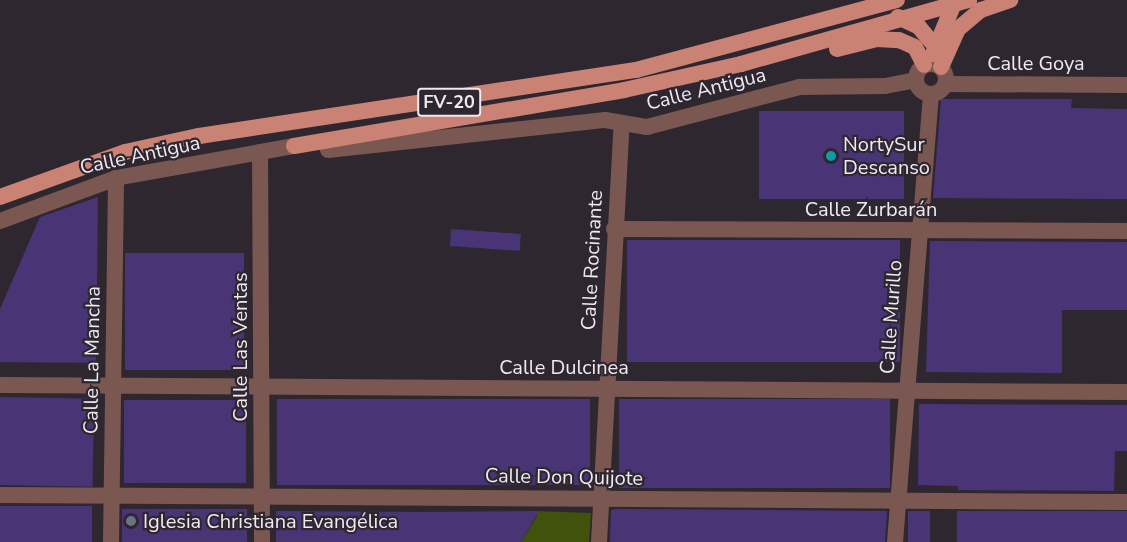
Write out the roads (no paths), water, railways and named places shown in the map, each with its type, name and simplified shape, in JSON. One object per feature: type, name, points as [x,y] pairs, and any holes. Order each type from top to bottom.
[{"type":"main road","name":"FV-20","points":[[0,197],[125,152],[199,136],[547,87],[716,52],[897,0]]},
{"type":"main road","name":"FV-20","points":[[0,206],[133,159],[204,143],[624,90],[741,64],[969,0]]},
{"type":"main road","points":[[932,65],[958,29],[981,10],[1010,0]]},
{"type":"main road","points":[[932,65],[934,45],[954,3]]},
{"type":"main road","points":[[716,52],[738,54],[885,14],[905,19],[934,45]]},
{"type":"main road","points":[[741,64],[782,62],[877,39],[900,40],[915,48],[932,65]]},
{"type":"main road","points":[[294,146],[624,90]]},
{"type":"street","points":[[932,65],[946,84],[931,94],[920,90],[915,80],[932,65]]},
{"type":"street","name":"Calle Antigua","points":[[328,150],[604,120],[647,128],[800,87],[885,86],[915,80]]},
{"type":"street","name":"Calle Goya","points":[[946,84],[1127,85]]},
{"type":"street","name":"Calle Murillo","points":[[895,542],[918,230],[931,94]]},
{"type":"street","name":"Calle Rocinante","points":[[599,542],[614,229],[622,124]]},
{"type":"street","name":"Calle Antigua","points":[[0,221],[116,178],[294,146]]},
{"type":"street","name":"Calle Las Ventas","points":[[260,152],[262,542]]},
{"type":"street","name":"Calle La Mancha","points":[[111,542],[116,178]]},
{"type":"street","name":"Calle Zurbarán","points":[[614,229],[1127,231]]},
{"type":"street","name":"Calle Dulcinea","points":[[0,386],[1127,392]]},
{"type":"street","name":"Calle Don Quijote","points":[[0,495],[1127,501]]},
{"type":"place","name":"NortySur Descanso","points":[[831,156]]},
{"type":"place","name":"Iglesia Christiana Evangélica","points":[[131,521]]}]
